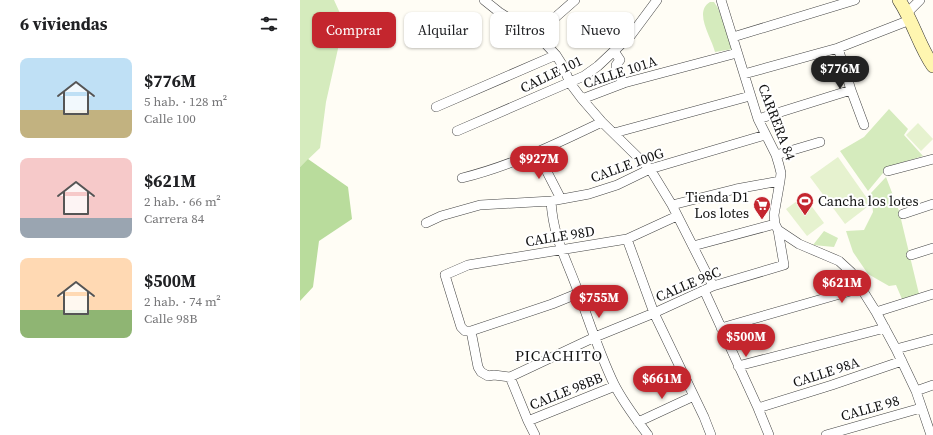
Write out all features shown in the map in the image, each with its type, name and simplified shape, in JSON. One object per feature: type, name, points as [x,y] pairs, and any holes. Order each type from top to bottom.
[{"type":"street","points":[[484,0],[499,12]]},
{"type":"street","points":[[559,14],[575,0]]},
{"type":"street","name":"CALLE 101","points":[[634,30],[657,0]]},
{"type":"street","name":"CARRERA 84","points":[[721,0],[750,96],[765,135],[776,155],[781,173],[774,215],[784,265]]},
{"type":"street","points":[[733,37],[854,0]]},
{"type":"street","points":[[899,0],[933,66]]},
{"type":"street","points":[[744,74],[838,48],[909,17],[920,0]]},
{"type":"street","points":[[549,48],[556,55],[563,66],[570,83],[582,99],[602,122],[650,170],[672,205],[713,286]]},
{"type":"street","name":"CALLE 101","points":[[457,131],[584,76],[598,66],[617,48]]},
{"type":"street","points":[[838,48],[864,125]]},
{"type":"street","points":[[614,51],[620,60],[616,66],[616,71],[624,83]]},
{"type":"street","name":"CALLE 101A","points":[[582,99],[624,83],[737,53]]},
{"type":"street","points":[[436,107],[556,55]]},
{"type":"street","points":[[758,119],[851,90]]},
{"type":"street","points":[[614,133],[750,96]]},
{"type":"street","points":[[462,178],[483,173],[539,152],[602,122]]},
{"type":"street","name":"CALLE 100G","points":[[426,223],[441,216],[480,206],[551,201],[589,194],[617,185],[650,170],[765,135]]},
{"type":"street","points":[[776,155],[820,142]]},
{"type":"street","points":[[539,152],[544,166],[561,199]]},
{"type":"street","points":[[888,171],[933,159]]},
{"type":"street","points":[[672,205],[736,189],[780,181]]},
{"type":"street","points":[[551,201],[554,228],[561,250],[579,292],[615,386],[648,435]]},
{"type":"street","points":[[903,214],[933,204]]},
{"type":"street","name":"CALLE 98D","points":[[471,330],[465,331],[461,327],[445,275],[468,265],[627,239],[677,216]]},
{"type":"street","points":[[693,246],[776,227],[799,244],[839,261],[851,272],[862,288],[885,328],[916,391],[931,433]]},
{"type":"street","points":[[627,239],[654,313],[711,435]]},
{"type":"street","points":[[911,255],[933,248]]},
{"type":"street","name":"CALLE 98C","points":[[510,377],[595,337],[654,313],[713,286],[784,265]]},
{"type":"street","points":[[721,328],[862,288]]},
{"type":"street","points":[[704,290],[769,435]]},
{"type":"street","points":[[535,435],[510,377],[494,375],[488,376],[480,372],[471,330],[552,304],[579,292]]},
{"type":"street","points":[[876,312],[933,294]]},
{"type":"street","points":[[738,366],[885,328]]},
{"type":"street","points":[[896,349],[933,339]]},
{"type":"street","name":"CALLE 98A","points":[[758,408],[902,361]]},
{"type":"street","name":"CALLE 98","points":[[916,391],[933,385]]},
{"type":"street","name":"CALLE 98BB","points":[[528,421],[615,386]]},
{"type":"street","points":[[638,422],[694,396]]},
{"type":"street","name":"CALLE 98","points":[[826,435],[921,408]]},
{"type":"green space","points":[[300,0],[334,0],[339,12],[312,12],[312,48],[338,48],[326,102],[320,148],[300,167]]},
{"type":"green space","points":[[710,2],[714,2],[718,8],[733,49],[715,52],[703,19],[705,6]]},
{"type":"green space","points":[[889,109],[908,129],[904,135],[923,156],[888,167],[868,191],[840,151],[864,137]]},
{"type":"green space","points":[[918,123],[933,139],[921,151],[906,135]]},
{"type":"green space","points":[[838,157],[871,204],[845,224],[810,177]]},
{"type":"green space","points":[[308,159],[348,187],[352,219],[319,241],[313,287],[300,301],[300,167]]},
{"type":"green space","points":[[886,177],[899,211],[919,294],[902,299],[896,285],[889,286],[868,274],[853,252],[846,231],[864,230],[873,212],[871,193]]},
{"type":"green space","name":"Cancha los lotes","points":[[804,196],[824,223],[807,236],[786,209]]},
{"type":"green space","points":[[824,231],[838,238],[834,247],[813,245]]},
{"type":"place","name":"Cancha los lotes","points":[[805,216]]},
{"type":"place","name":"Tienda D1 Los lotes","points":[[762,220]]},
{"type":"district","name":"PICACHITO","points":[[559,355]]}]
